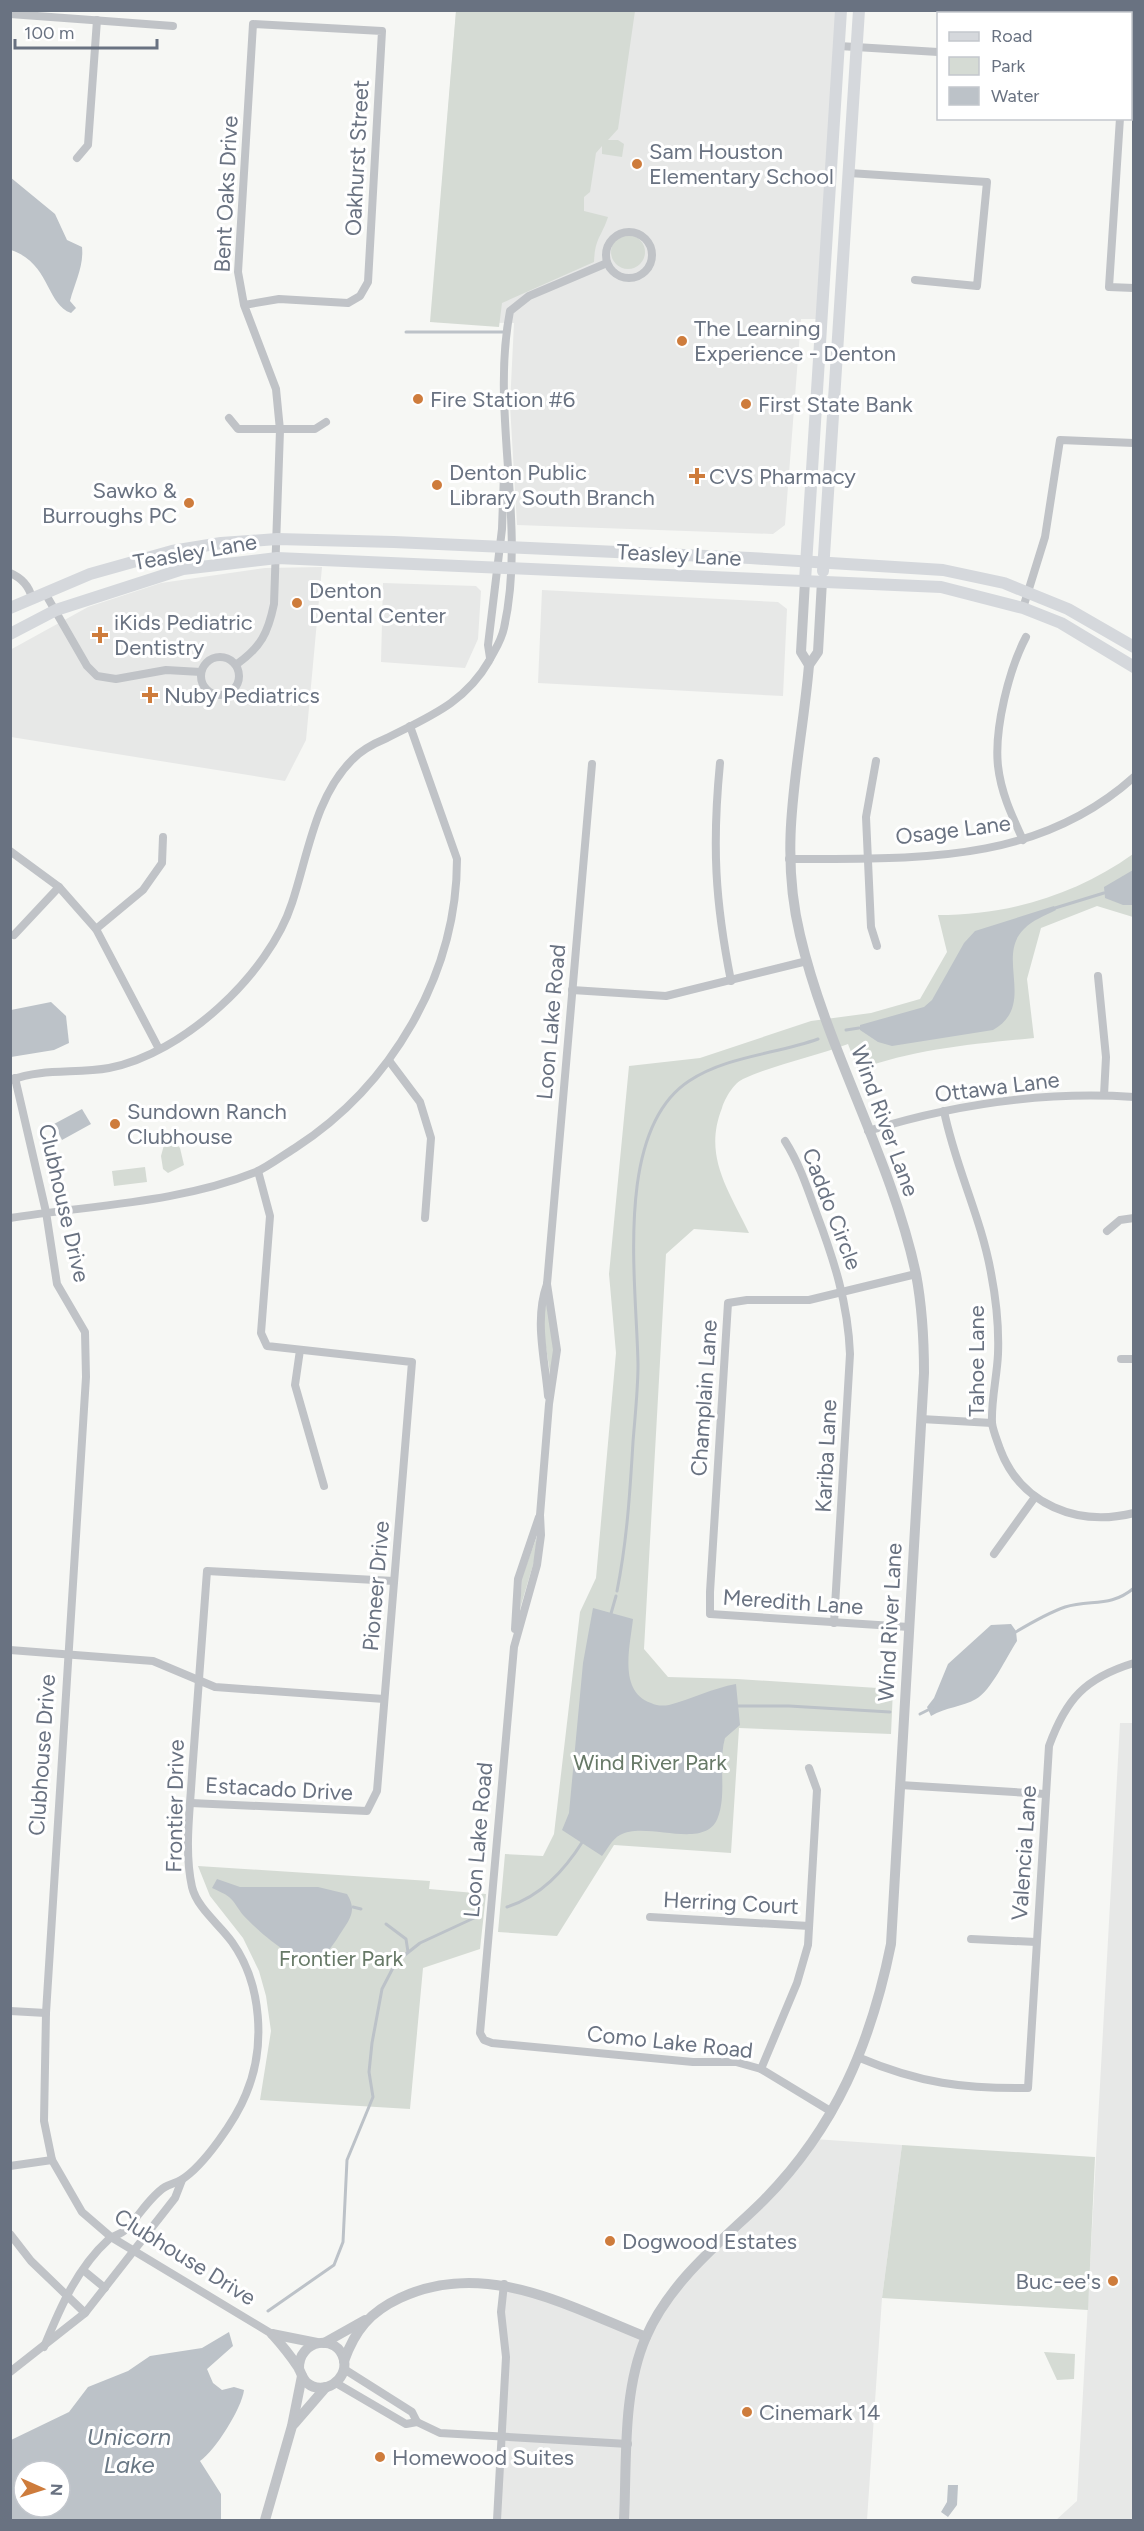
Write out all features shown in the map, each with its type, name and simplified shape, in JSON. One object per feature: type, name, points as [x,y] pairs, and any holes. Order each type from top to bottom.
[{"type":"main road","points":[[805,581],[841,10]]},
{"type":"main road","points":[[822,581],[860,10]]},
{"type":"main road","points":[[825,270],[843,261]]},
{"type":"main road","points":[[818,385],[834,387]]},
{"type":"main road","name":"Teasley Lane","points":[[10,608],[90,574],[172,551],[221,543],[277,539],[740,557],[823,565],[943,570],[1004,583],[1068,609],[1134,647]]},
{"type":"main road","name":"Teasley Lane","points":[[10,634],[56,610],[183,569],[277,558],[941,586],[1023,608],[1061,623],[1134,667]]},
{"type":"street","points":[[10,14],[173,26]]},
{"type":"street","points":[[77,158],[88,145],[97,20]]},
{"type":"street","name":"Oakhurst Street","points":[[244,305],[279,299],[348,303],[365,290],[368,282],[382,31],[253,24]]},
{"type":"street","name":"Bent Oaks Drive","points":[[237,664],[255,651],[269,625],[274,604],[277,558],[280,430],[276,389],[244,305],[238,261],[253,24]]},
{"type":"street","points":[[839,46],[937,52]]},
{"type":"street","points":[[1120,120],[1109,287],[1134,288]]},
{"type":"street","points":[[849,173],[987,182],[977,286],[915,280]]},
{"type":"street","points":[[632,232],[646,240],[650,247],[651,262],[643,273],[636,277],[622,277],[616,274],[607,263],[607,247],[617,235],[632,232]]},
{"type":"street","points":[[13,1079],[48,1071],[107,1068],[129,1063],[159,1049],[194,1027],[238,990],[270,948],[288,915],[331,786],[354,757],[458,699],[480,677],[498,648],[504,627],[508,444],[504,410],[510,311],[529,296],[607,263]]},
{"type":"street","points":[[228,418],[238,429],[315,429],[326,422]]},
{"type":"street","points":[[1023,608],[1045,537],[1060,440],[1134,443]]},
{"type":"street","points":[[490,658],[488,645],[504,568]]},
{"type":"street","points":[[10,573],[22,580],[30,589],[32,598]]},
{"type":"street","name":"Wind River Lane","points":[[805,581],[801,652],[809,665]]},
{"type":"street","name":"Wind River Lane","points":[[624,2520],[632,2390],[646,2337],[688,2274],[783,2179],[832,2112],[860,2058],[875,2013],[891,1944],[924,1339],[916,1274],[894,1202],[807,961],[800,934],[789,859],[791,801],[809,665],[818,652],[822,581]]},
{"type":"street","points":[[45,593],[87,666],[97,676],[116,679],[166,670],[201,672]]},
{"type":"street","points":[[1023,840],[1005,800],[998,765],[999,735],[1014,659],[1026,637]]},
{"type":"street","points":[[218,656],[237,664],[240,680],[236,688],[221,696],[208,691],[203,686],[201,672],[206,662],[218,656]]},
{"type":"street","points":[[10,1218],[175,1195],[258,1171],[323,1130],[390,1062],[429,993],[450,926],[457,881],[457,859],[410,726]]},
{"type":"street","points":[[876,761],[866,817],[871,927],[877,946]]},
{"type":"street","points":[[720,763],[714,825],[714,874],[720,924],[731,981]]},
{"type":"street","name":"Loon Lake Road","points":[[492,2043],[484,2040],[479,2023],[516,1632],[537,1565],[541,1535],[540,1515],[549,1404],[557,1350],[547,1284],[592,764]]},
{"type":"street","name":"Osage Lane","points":[[789,859],[944,854],[996,848],[1074,820],[1111,797],[1134,777]]},
{"type":"street","points":[[96,929],[143,890],[162,863],[163,837]]},
{"type":"street","points":[[10,851],[59,887],[96,929],[159,1049]]},
{"type":"street","points":[[14,935],[59,887]]},
{"type":"street","points":[[572,990],[666,996],[807,961]]},
{"type":"street","points":[[1098,976],[1106,1057],[1104,1095]]},
{"type":"street","points":[[390,1062],[420,1102],[431,1138],[425,1218]]},
{"type":"street","name":"Clubhouse Drive","points":[[13,1079],[46,1212],[57,1284],[86,1332],[86,1377],[46,2013],[44,2121],[52,2160],[82,2212],[111,2237],[272,2334],[320,2343]]},
{"type":"street","name":"Ottawa Lane","points":[[868,1131],[899,1120],[944,1111],[1049,1095],[1134,1097]]},
{"type":"street","name":"Tahoe Lane","points":[[944,1111],[951,1143],[979,1226],[991,1272],[998,1352],[992,1423],[1011,1472],[1035,1497]]},
{"type":"street","name":"Caddo Circle","points":[[785,1140],[797,1160],[843,1291]]},
{"type":"street","points":[[258,1171],[270,1216],[261,1333],[267,1346],[300,1350],[296,1385],[324,1486]]},
{"type":"street","points":[[1107,1231],[1120,1220],[1134,1218]]},
{"type":"street","name":"Champlain Lane","points":[[710,1614],[729,1303],[747,1300],[809,1300],[916,1274]]},
{"type":"street","name":"Loon Lake Road","points":[[547,1284],[542,1297],[540,1329],[549,1404]]},
{"type":"street","name":"Kariba Lane","points":[[834,1623],[850,1354],[849,1320],[843,1291]]},
{"type":"street","name":"Pioneer Drive","points":[[300,1350],[412,1362],[377,1791],[367,1811]]},
{"type":"street","points":[[1122,1359],[1134,1359]]},
{"type":"street","points":[[921,1419],[992,1423]]},
{"type":"street","points":[[994,1554],[1035,1497],[1049,1506],[1085,1517],[1103,1518],[1134,1513]]},
{"type":"street","name":"Loon Lake Road","points":[[516,1632],[513,1623],[518,1579],[540,1515]]},
{"type":"street","name":"Frontier Drive","points":[[44,2347],[66,2295],[83,2270],[111,2237],[122,2233],[164,2187],[182,2180],[203,2159],[231,2121],[246,2094],[256,2060],[259,2026],[256,2003],[245,1966],[233,1943],[193,1891],[189,1870],[190,1803],[207,1571],[394,1581]]},
{"type":"street","name":"Meredith Lane","points":[[710,1614],[909,1627]]},
{"type":"street","points":[[10,1650],[153,1661],[215,1688],[384,1699]]},
{"type":"street","name":"Valencia Lane","points":[[860,2058],[910,2077],[934,2083],[1028,2088],[1049,1746],[1059,1719],[1072,1700],[1100,1675],[1134,1663]]},
{"type":"street","points":[[760,2070],[800,1973],[808,1945],[817,1790],[809,1768]]},
{"type":"street","points":[[900,1785],[1045,1794]]},
{"type":"street","name":"Estacado Drive","points":[[190,1803],[367,1811]]},
{"type":"street","name":"Herring Court","points":[[650,1917],[809,1926]]},
{"type":"street","points":[[971,1939],[1036,1942]]},
{"type":"street","points":[[10,2011],[46,2013]]},
{"type":"street","name":"Como Lake Road","points":[[492,2043],[693,2062],[736,2062],[760,2070],[832,2112]]},
{"type":"street","points":[[10,2166],[52,2160]]},
{"type":"street","name":"Frontier Drive","points":[[10,2372],[85,2313],[175,2198],[182,2180]]},
{"type":"street","points":[[10,2234],[31,2261],[85,2313]]},
{"type":"street","points":[[83,2270],[105,2288]]},
{"type":"street","points":[[265,2520],[292,2426],[301,2373],[301,2356],[320,2343],[365,2320],[393,2301],[430,2287],[478,2282],[504,2284],[552,2299],[646,2337]]},
{"type":"street","points":[[497,2520],[506,2357],[501,2312],[504,2284]]},
{"type":"street","points":[[292,2426],[331,2385],[344,2365],[365,2320]]},
{"type":"street","name":"Clubhouse Drive","points":[[272,2334],[301,2373]]},
{"type":"street","points":[[320,2343],[336,2348],[344,2365],[412,2412],[417,2422]]},
{"type":"street","points":[[301,2373],[312,2386],[331,2385],[406,2424],[417,2422],[440,2433],[628,2444]]},
{"type":"shaded area","name":"Sam Houston Elementary School","points":[[818,10],[841,12],[822,319],[801,319],[785,525],[773,534],[517,525],[510,405],[514,323],[431,322],[456,11]]},
{"type":"shaded area","points":[[322,567],[306,740],[285,781],[11,737],[10,650],[88,607],[161,583],[265,568]]},
{"type":"shaded area","points":[[383,583],[476,586],[481,591],[478,639],[465,668],[381,662]]},
{"type":"shaded area","points":[[542,590],[778,602],[787,609],[783,696],[538,683]]},
{"type":"shaded area","points":[[1120,1723],[1134,1723],[1133,2520],[1056,2520],[1077,2501]]},
{"type":"shaded area","points":[[814,2139],[902,2145],[882,2298],[867,2520],[497,2520],[506,2357],[504,2284],[646,2337],[688,2274]]},
{"type":"green space","points":[[456,11],[635,11],[618,129],[608,140],[618,140],[624,144],[622,157],[602,154],[602,146],[596,153],[590,192],[584,197],[584,211],[608,217],[597,243],[594,262],[502,303],[499,327],[430,322]]},
{"type":"green space","points":[[628,235],[640,240],[645,252],[640,264],[628,269],[616,264],[611,252],[616,240]]},
{"type":"green space","name":"Wind River Park","points":[[1133,854],[1133,917],[1097,906],[1041,928],[1027,979],[1034,1038],[922,1052],[858,1070],[848,1044],[769,1069],[736,1084],[723,1104],[715,1142],[720,1172],[749,1233],[694,1229],[666,1254],[644,1649],[668,1677],[893,1689],[891,1734],[739,1728],[731,1853],[614,1845],[557,1936],[498,1932],[505,1854],[543,1856],[554,1834],[580,1612],[596,1578],[616,1353],[609,1274],[629,1066],[700,1058],[811,1021],[871,1013],[920,999],[947,952],[938,915],[990,911],[1040,900],[1088,881]]},
{"type":"green space","points":[[173,1140],[180,1148],[184,1165],[168,1173],[163,1169],[161,1156],[164,1145]]},
{"type":"green space","points":[[145,1167],[147,1182],[114,1186],[112,1171]]},
{"type":"green space","points":[[546,1300],[553,1348],[550,1373],[543,1328]]},
{"type":"green space","points":[[537,1536],[535,1558],[520,1609],[522,1577]]},
{"type":"green space","name":"Frontier Park","points":[[198,1866],[430,1881],[429,1889],[486,1894],[480,1949],[423,1968],[410,2109],[260,2100],[271,2031],[266,1996],[259,1971],[243,1938],[210,1896]]},
{"type":"green space","points":[[902,2145],[1095,2157],[1088,2310],[882,2298]]},
{"type":"green space","points":[[1044,2352],[1075,2354],[1074,2379],[1057,2380]]},
{"type":"water","points":[[10,177],[55,214],[67,240],[82,247],[80,267],[70,301],[76,308],[71,313],[57,301],[41,273],[33,264],[24,256],[11,250]]},
{"type":"water","points":[[1133,870],[1133,905],[1123,905],[1105,898],[1104,887]]},
{"type":"water","points":[[1054,906],[1056,910],[1027,926],[1016,940],[1013,953],[1012,1008],[1006,1020],[993,1030],[892,1046],[878,1042],[860,1030],[860,1025],[924,1007],[932,1000],[964,943],[975,931]]},
{"type":"water","points":[[51,1002],[66,1016],[69,1043],[54,1050],[11,1057],[11,1010]]},
{"type":"water","points":[[82,1109],[91,1124],[62,1140],[54,1124]]},
{"type":"water","points":[[593,1608],[633,1619],[628,1667],[630,1679],[634,1689],[641,1697],[651,1703],[660,1706],[669,1705],[736,1684],[740,1725],[725,1738],[722,1758],[721,1808],[711,1827],[689,1834],[631,1831],[617,1837],[602,1856],[562,1830],[569,1813],[583,1663]]},
{"type":"water","points":[[1011,1624],[1016,1631],[1017,1641],[982,1695],[971,1702],[931,1716],[927,1707],[934,1698],[948,1664],[991,1625]]},
{"type":"water","points":[[217,1879],[240,1887],[318,1887],[347,1894],[352,1907],[351,1915],[327,1952],[317,1959],[304,1960],[275,1944],[243,1915],[229,1897],[212,1888]]},
{"type":"water","name":"Unicorn Lake","points":[[229,2332],[233,2346],[207,2369],[213,2383],[222,2390],[234,2387],[244,2390],[227,2428],[213,2448],[200,2461],[221,2494],[221,2520],[11,2520],[11,2440],[69,2412],[88,2387],[128,2371],[150,2356],[202,2348]]},
{"type":"water","points":[[948,2485],[958,2485],[957,2505],[948,2517],[941,2512],[947,2502]]},
{"type":"waterway","points":[[406,332],[506,332]]},
{"type":"waterway","points":[[1055,908],[1104,893]]},
{"type":"waterway","points":[[846,1030],[859,1028]]},
{"type":"waterway","points":[[617,1591],[628,1516],[638,1384],[635,1212],[639,1172],[649,1135],[665,1104],[689,1081],[703,1073],[735,1061],[818,1039]]},
{"type":"waterway","points":[[1014,1633],[1045,1615],[1065,1607],[1108,1601],[1134,1588]]},
{"type":"waterway","points":[[610,1617],[616,1596]]},
{"type":"waterway","points":[[736,1706],[789,1706],[890,1712]]},
{"type":"waterway","points":[[920,1714],[932,1708]]},
{"type":"waterway","points":[[507,1907],[531,1896],[551,1881],[583,1841]]},
{"type":"waterway","points":[[353,1907],[361,1909]]},
{"type":"waterway","points":[[268,2311],[334,2265],[343,2242],[347,2160],[373,2097],[369,2072],[372,2043],[382,1989],[396,1962],[420,1943],[474,1918]]},
{"type":"waterway","points":[[386,1924],[406,1939],[408,1952]]},
{"type":"place","name":"Sam Houston Elementary School","points":[[637,164]]},
{"type":"place","name":"The Learning Experience - Denton","points":[[682,341]]},
{"type":"place","name":"Fire Station #6","points":[[418,399]]},
{"type":"place","name":"First State Bank","points":[[746,404]]},
{"type":"place","name":"CVS Pharmacy","points":[[697,476]]},
{"type":"place","name":"Denton Public Library South Branch","points":[[437,485]]},
{"type":"place","name":"Sawko & Burroughs PC","points":[[189,503]]},
{"type":"place","name":"Denton Dental Center","points":[[297,603]]},
{"type":"place","name":"iKids Pediatric Dentistry","points":[[100,635]]},
{"type":"place","name":"Nuby Pediatrics","points":[[150,695]]},
{"type":"place","name":"Sundown Ranch Clubhouse","points":[[115,1124]]},
{"type":"place","name":"Dogwood Estates","points":[[610,2241]]},
{"type":"place","name":"Buc-ee's","points":[[1113,2281]]},
{"type":"place","name":"Cinemark 14","points":[[747,2412]]},
{"type":"place","name":"Homewood Suites","points":[[380,2457]]}]
